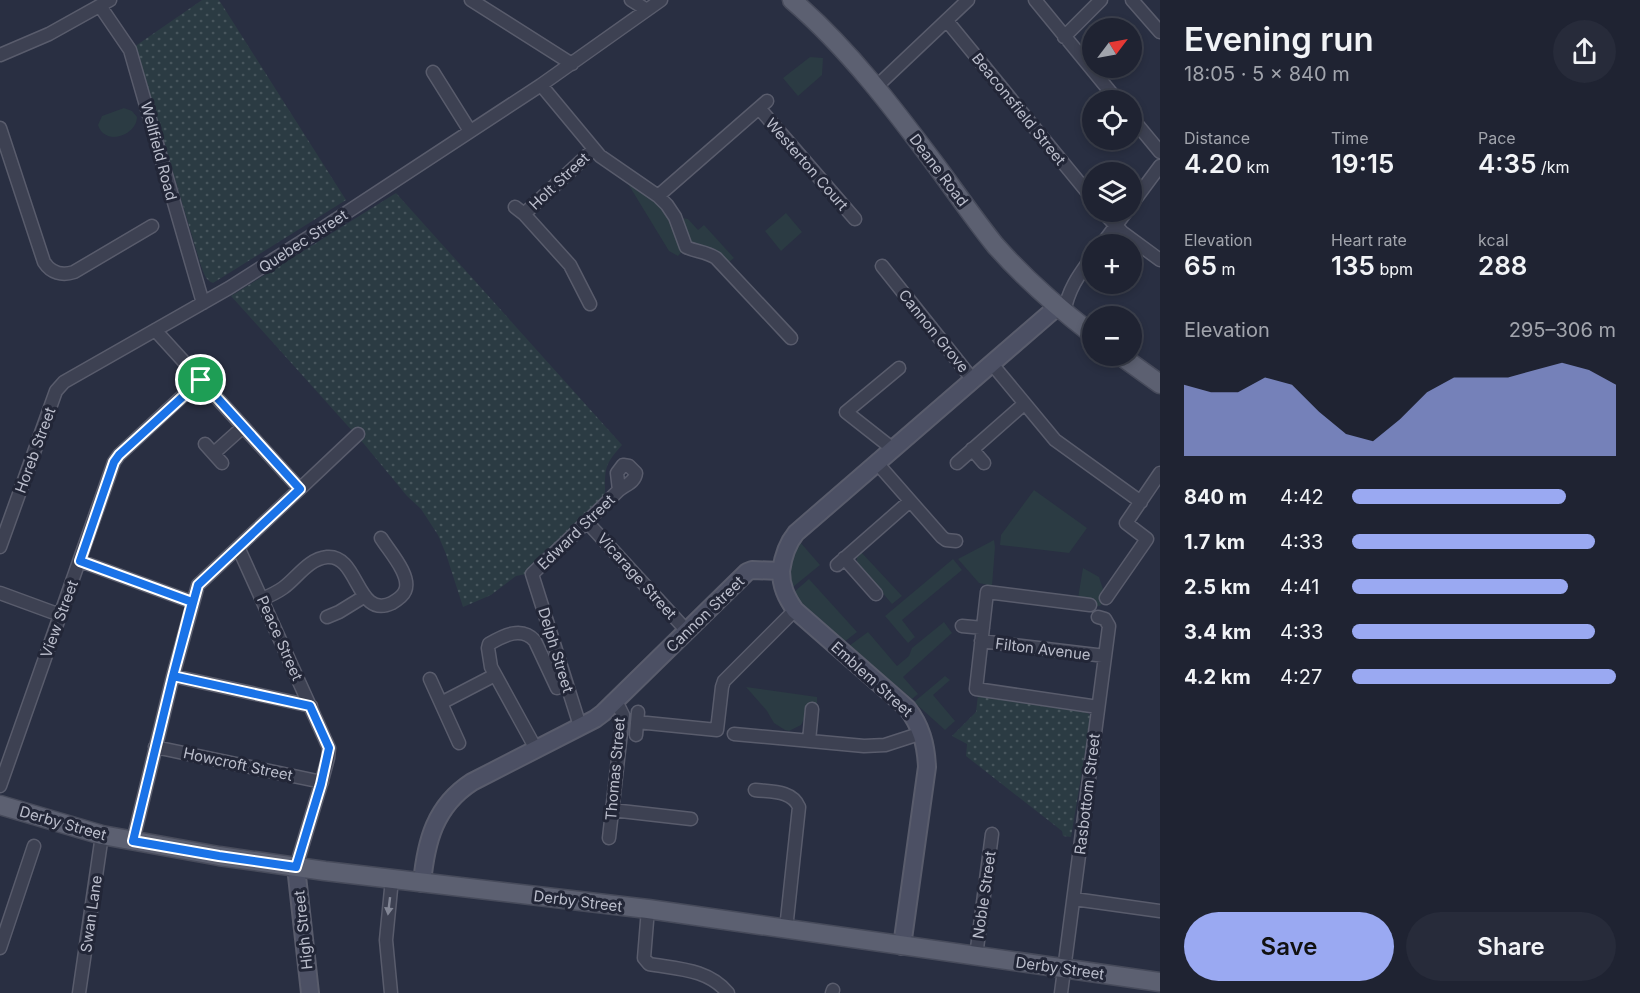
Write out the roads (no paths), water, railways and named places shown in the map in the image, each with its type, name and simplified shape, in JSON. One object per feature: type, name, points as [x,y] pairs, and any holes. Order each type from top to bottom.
[{"type":"main road","name":"Deane Road","points":[[792,0],[820,26],[876,87],[994,243],[1024,276],[1060,310],[1082,326]]},
{"type":"main road","points":[[1135,366],[1160,384]]},
{"type":"main road","name":"Derby Street","points":[[0,805],[102,835],[219,856],[422,883],[648,909],[1160,982]]},
{"type":"street","points":[[471,0],[572,64]]},
{"type":"street","points":[[631,0],[647,10]]},
{"type":"street","name":"Quebec Street","points":[[59,386],[229,288],[320,230],[541,85],[661,0]]},
{"type":"street","points":[[876,87],[968,0]]},
{"type":"street","points":[[1035,0],[1109,90]]},
{"type":"street","points":[[1064,36],[1101,0]]},
{"type":"street","points":[[1132,0],[1160,32]]},
{"type":"street","points":[[0,55],[49,34],[105,3]]},
{"type":"street","name":"Wellfield Road","points":[[105,3],[130,50],[203,303]]},
{"type":"street","name":"Beaconsfield Street","points":[[946,21],[1082,186]]},
{"type":"street","points":[[433,72],[470,131]]},
{"type":"street","points":[[541,85],[600,156],[658,196],[675,215],[686,247],[707,252],[716,258],[791,338]]},
{"type":"street","name":"Westerton Court","points":[[658,196],[763,105],[855,219]]},
{"type":"street","points":[[0,128],[44,262],[52,271],[63,274],[74,272],[152,226]]},
{"type":"street","points":[[1142,130],[1160,152]]},
{"type":"street","name":"Holt Street","points":[[590,304],[570,265],[520,210],[594,149]]},
{"type":"street","points":[[1142,190],[1160,166]]},
{"type":"street","points":[[1112,222],[1160,260]]},
{"type":"street","points":[[1109,234],[1118,222]]},
{"type":"street","name":"Cannon Grove","points":[[882,266],[898,278],[973,380]]},
{"type":"street","points":[[781,571],[784,554],[796,533],[973,380],[1060,310],[1082,271]]},
{"type":"street","points":[[155,330],[300,489]]},
{"type":"street","points":[[992,364],[1060,445],[1141,501]]},
{"type":"street","points":[[893,449],[846,412],[885,372],[899,368]]},
{"type":"street","name":"View Street","points":[[0,786],[114,462],[201,380]]},
{"type":"street","name":"Horeb Street","points":[[0,547],[59,386]]},
{"type":"street","points":[[957,463],[1024,404]]},
{"type":"street","points":[[205,444],[218,458],[243,427]]},
{"type":"street","points":[[133,841],[173,676],[198,585],[358,434]]},
{"type":"street","points":[[972,449],[984,463]]},
{"type":"street","points":[[877,463],[942,537],[956,541]]},
{"type":"street","points":[[1100,583],[1109,595],[1147,539],[1126,523],[1160,473]]},
{"type":"street","name":"Edward Street","points":[[532,574],[619,490]]},
{"type":"street","points":[[876,594],[841,562],[910,501]]},
{"type":"street","name":"Vicarage Street","points":[[587,522],[687,631]]},
{"type":"street","points":[[262,599],[284,587],[314,562],[333,557],[343,563],[369,602],[380,606],[389,604],[398,599],[406,590],[407,582],[381,538]]},
{"type":"street","name":"Peace Street","points":[[238,546],[329,748],[296,867]]},
{"type":"street","points":[[80,561],[192,602]]},
{"type":"street","name":"Cannon Street","points":[[422,883],[428,843],[437,819],[461,789],[595,719],[747,572],[752,570],[781,571]]},
{"type":"street","name":"Emblem Street","points":[[781,571],[783,589],[795,610],[907,708],[922,733],[927,767],[902,946]]},
{"type":"street","name":"Delph Street","points":[[532,574],[580,726]]},
{"type":"street","points":[[1090,605],[987,592],[976,689],[1098,707]]},
{"type":"street","points":[[0,593],[60,615]]},
{"type":"street","points":[[327,617],[365,596]]},
{"type":"street","points":[[637,723],[717,730],[724,681],[795,610]]},
{"type":"street","name":"Rasbottom Street","points":[[1061,993],[1109,626],[1105,617]]},
{"type":"street","name":"Filton Avenue","points":[[962,626],[982,634],[1105,657]]},
{"type":"street","points":[[536,749],[495,675],[490,663],[489,644],[514,632],[531,637],[557,688]]},
{"type":"street","points":[[441,703],[495,675]]},
{"type":"street","points":[[173,676],[310,706]]},
{"type":"street","points":[[430,679],[459,742]]},
{"type":"street","name":"Thomas Street","points":[[609,838],[623,716],[616,701]]},
{"type":"street","points":[[809,741],[812,709]]},
{"type":"street","points":[[734,734],[875,746],[922,733]]},
{"type":"street","name":"Howcroft Street","points":[[155,747],[321,782]]},
{"type":"street","points":[[755,790],[790,795],[799,807],[786,929]]},
{"type":"street","points":[[612,810],[691,819]]},
{"type":"street","name":"Noble Street","points":[[976,956],[992,834]]},
{"type":"street","name":"Swan Lane","points":[[80,993],[102,835]]},
{"type":"street","points":[[0,948],[4,923],[34,846]]},
{"type":"street","name":"High Street","points":[[296,867],[310,993]]},
{"type":"street","points":[[391,993],[386,933],[392,879]]},
{"type":"street","points":[[1074,899],[1160,911]]},
{"type":"street","points":[[648,909],[644,958],[646,962],[707,975],[728,993]]}]
